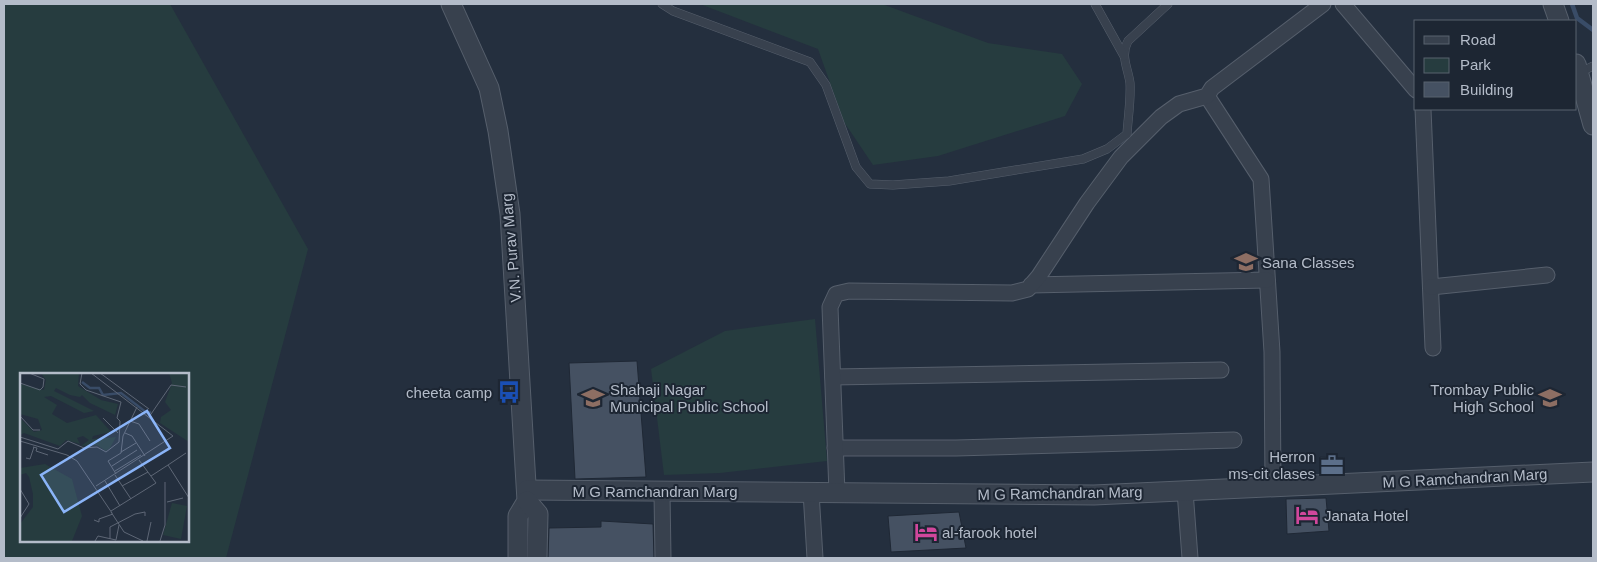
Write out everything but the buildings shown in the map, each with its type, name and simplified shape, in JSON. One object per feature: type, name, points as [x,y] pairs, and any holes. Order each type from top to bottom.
[{"type":"street","name":"V.N. Purav Marg","points":[[451,4],[489,88],[498,131],[510,214],[527,496],[518,516],[518,558]]},
{"type":"street","points":[[837,493],[830,307],[836,294],[849,291],[1012,293],[1028,289],[1121,157],[1161,117],[1179,104],[1207,96],[1212,88],[1323,4]]},
{"type":"street","points":[[1343,4],[1414,88]]},
{"type":"street","points":[[1553,4],[1560,20]]},
{"type":"street","points":[[1583,68],[1593,125]]},
{"type":"street","points":[[1207,96],[1261,179],[1272,352],[1273,486]]},
{"type":"street","points":[[1423,110],[1433,348]]},
{"type":"street","points":[[1431,287],[1547,275]]},
{"type":"street","points":[[1031,285],[1267,280]]},
{"type":"street","points":[[833,377],[1221,370]]},
{"type":"street","points":[[836,448],[956,448],[1234,440]]},
{"type":"street","name":"M G Ramchandran Marg","points":[[527,496],[811,492],[1094,495],[1593,472]]},
{"type":"street","points":[[1185,490],[1190,558]]},
{"type":"street","points":[[811,492],[815,558]]},
{"type":"street","points":[[662,493],[663,558]]},
{"type":"street","name":"V.N. Purav Marg","points":[[527,496],[538,514],[537,558]]},
{"type":"lane","points":[[662,4],[673,11],[810,62],[826,85],[856,167],[870,184],[893,185],[949,181],[1083,159],[1107,149],[1127,134],[1130,84],[1124,56],[1095,4]]},
{"type":"lane","points":[[1124,56],[1128,42],[1168,4]]},
{"type":"green space","points":[[4,4],[170,4],[308,249],[226,558],[4,558]]},
{"type":"green space","points":[[700,4],[882,4],[988,43],[1062,54],[1082,84],[1065,116],[938,156],[873,165],[844,122],[818,49]]},
{"type":"green space","points":[[815,319],[827,461],[720,473],[664,475],[651,369],[725,331]]},
{"type":"waterway","points":[[1572,4],[1577,18],[1593,30]]},
{"type":"place","name":"Sana Classes","points":[[1246,262]]},
{"type":"place","name":"cheeta camp","points":[[509,392]]},
{"type":"place","name":"Shahaji Nagar Municipal Public School","points":[[593,398]]},
{"type":"place","name":"Trombay Public High School","points":[[1550,398]]},
{"type":"place","name":"Herron ms-cit clases","points":[[1332,465]]},
{"type":"place","name":"Janata Hotel","points":[[1307,515]]},
{"type":"place","name":"al-farook hotel","points":[[926,532]]}]
